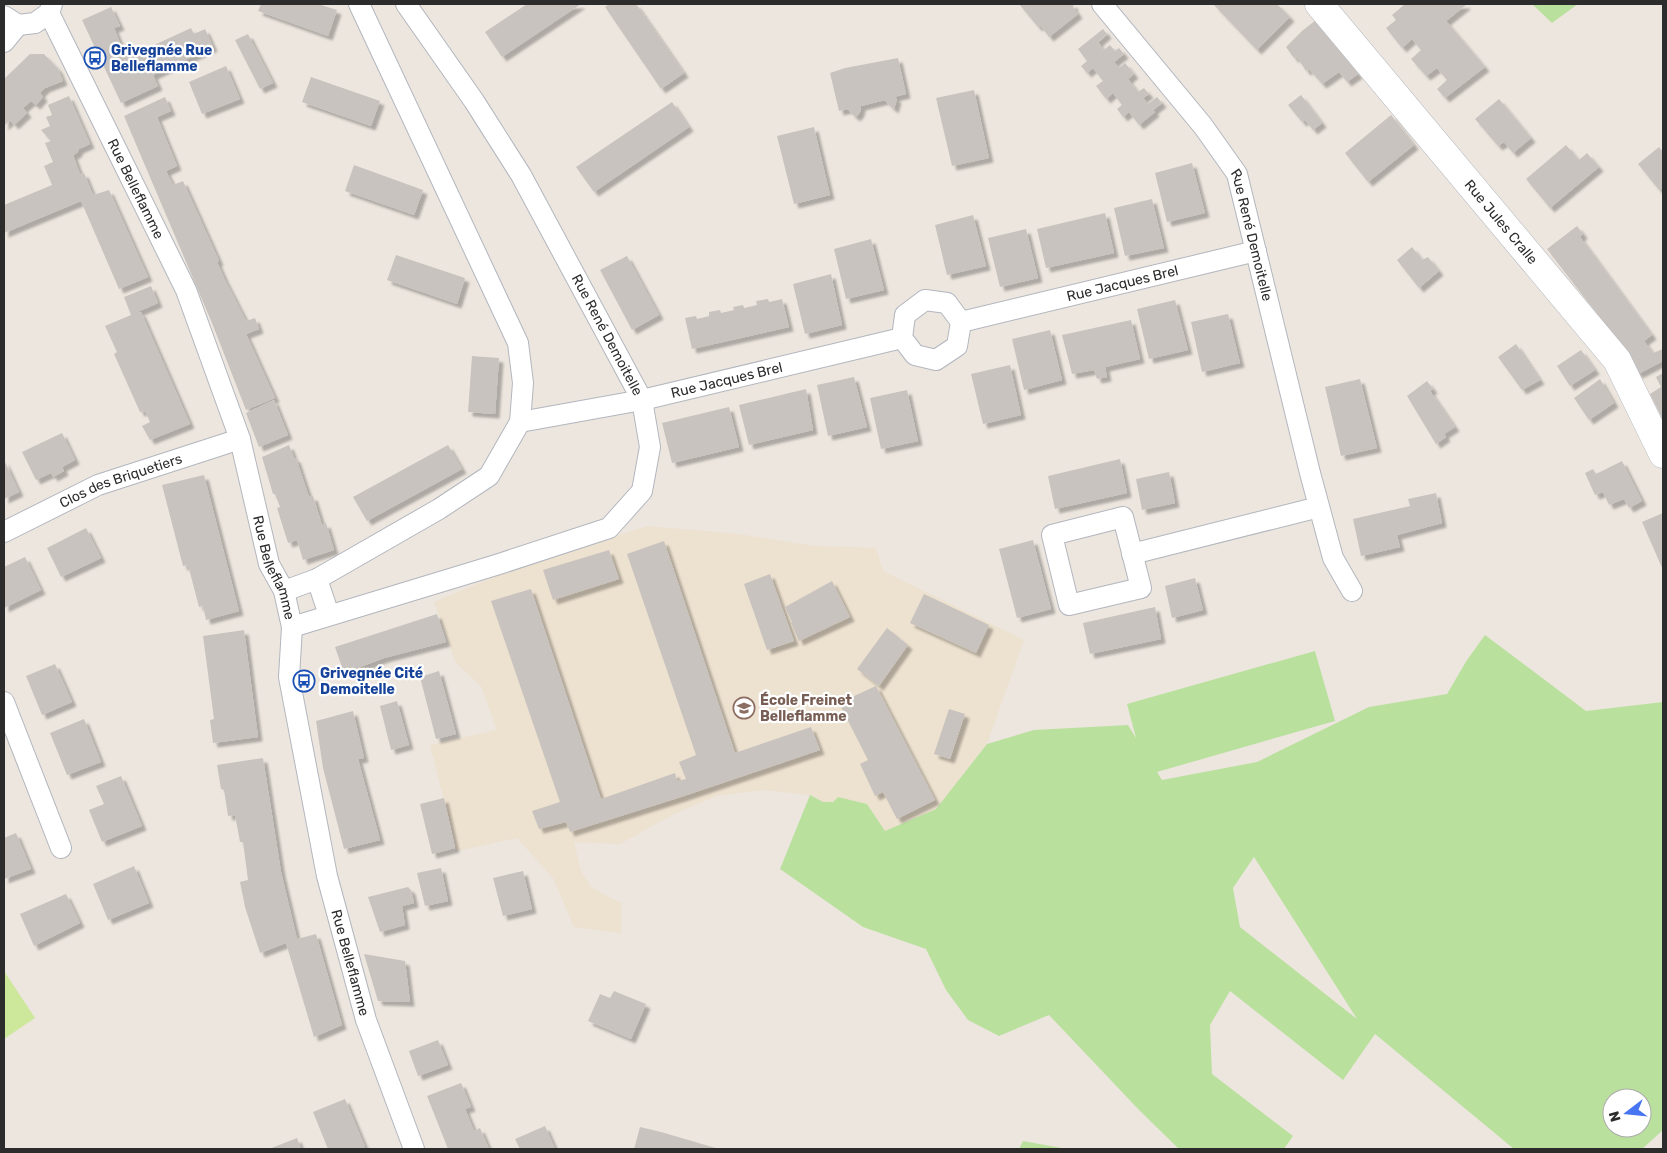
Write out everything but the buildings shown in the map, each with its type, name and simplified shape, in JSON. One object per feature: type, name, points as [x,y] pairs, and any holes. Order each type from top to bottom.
[{"type":"street","points":[[284,590],[318,579],[439,509],[489,476],[520,422],[523,382],[518,343],[359,4]]},
{"type":"street","name":"Rue René Demoitelle","points":[[292,627],[496,565],[609,528],[642,491],[650,447],[642,400],[521,175],[474,101],[406,4]]},
{"type":"street","name":"Rue René Demoitelle","points":[[1102,4],[1203,126],[1237,174],[1319,508],[1333,558],[1352,591]]},
{"type":"street","name":"Rue Jules Cralle","points":[[1318,4],[1616,360],[1663,454]]},
{"type":"street","points":[[4,42],[11,20],[35,23],[50,8]]},
{"type":"street","name":"Rue Belleflamme","points":[[50,8],[186,290],[240,439],[269,564],[284,590],[292,627],[289,677],[327,876],[366,1020],[414,1149]]},
{"type":"street","name":"Rue Jacques Brel","points":[[961,322],[1256,251]]},
{"type":"street","points":[[925,300],[947,303],[961,322],[957,346],[936,360],[915,356],[902,338],[905,315],[925,300]]},
{"type":"street","name":"Rue Jacques Brel","points":[[520,422],[642,400],[902,338]]},
{"type":"street","name":"Clos des Briquetiers","points":[[4,532],[98,485],[240,439]]},
{"type":"street","points":[[1132,554],[1319,508]]},
{"type":"street","points":[[1123,517],[1132,554],[1141,588],[1069,605],[1052,535],[1123,517]]},
{"type":"street","points":[[318,579],[329,615]]},
{"type":"street","points":[[4,702],[61,848]]},
{"type":"shaded area","name":"École Freinet Belleflamme","points":[[648,526],[738,534],[815,546],[876,548],[883,571],[1024,640],[987,744],[936,809],[885,831],[867,804],[838,797],[833,802],[823,802],[810,795],[764,790],[716,796],[672,815],[620,844],[574,842],[581,871],[592,888],[621,903],[621,933],[574,927],[553,878],[517,838],[457,851],[430,745],[497,730],[481,686],[456,663],[434,602],[517,567]]},
{"type":"green space","points":[[1532,4],[1578,4],[1552,23]]},
{"type":"green space","points":[[1485,635],[1586,711],[1663,702],[1663,1130],[1642,1149],[1514,1149],[1375,1034],[1343,1080],[1230,991],[1210,1025],[1212,1074],[1293,1136],[1284,1149],[1179,1149],[1140,1111],[1049,1015],[999,1036],[968,1020],[946,990],[926,949],[863,927],[780,869],[810,795],[823,802],[833,802],[838,797],[867,804],[885,831],[936,809],[987,744],[1034,730],[1128,725],[1136,738],[1127,704],[1315,651],[1335,721],[1157,772],[1162,780],[1257,762],[1369,707],[1447,694],[1467,660]],"holes":[[[1254,857],[1357,1019],[1240,927],[1233,888]]]},
{"type":"green space","points":[[4,971],[35,1018],[4,1039]]},
{"type":"green space","points":[[1023,1141],[1067,1149],[1019,1149]]},
{"type":"place","name":"Grivegnée Rue Belleflamme","points":[[95,58]]},
{"type":"place","name":"Grivegnée Cité Demoitelle","points":[[304,681]]},
{"type":"place","name":"École Freinet Belleflamme","points":[[744,708]]}]
